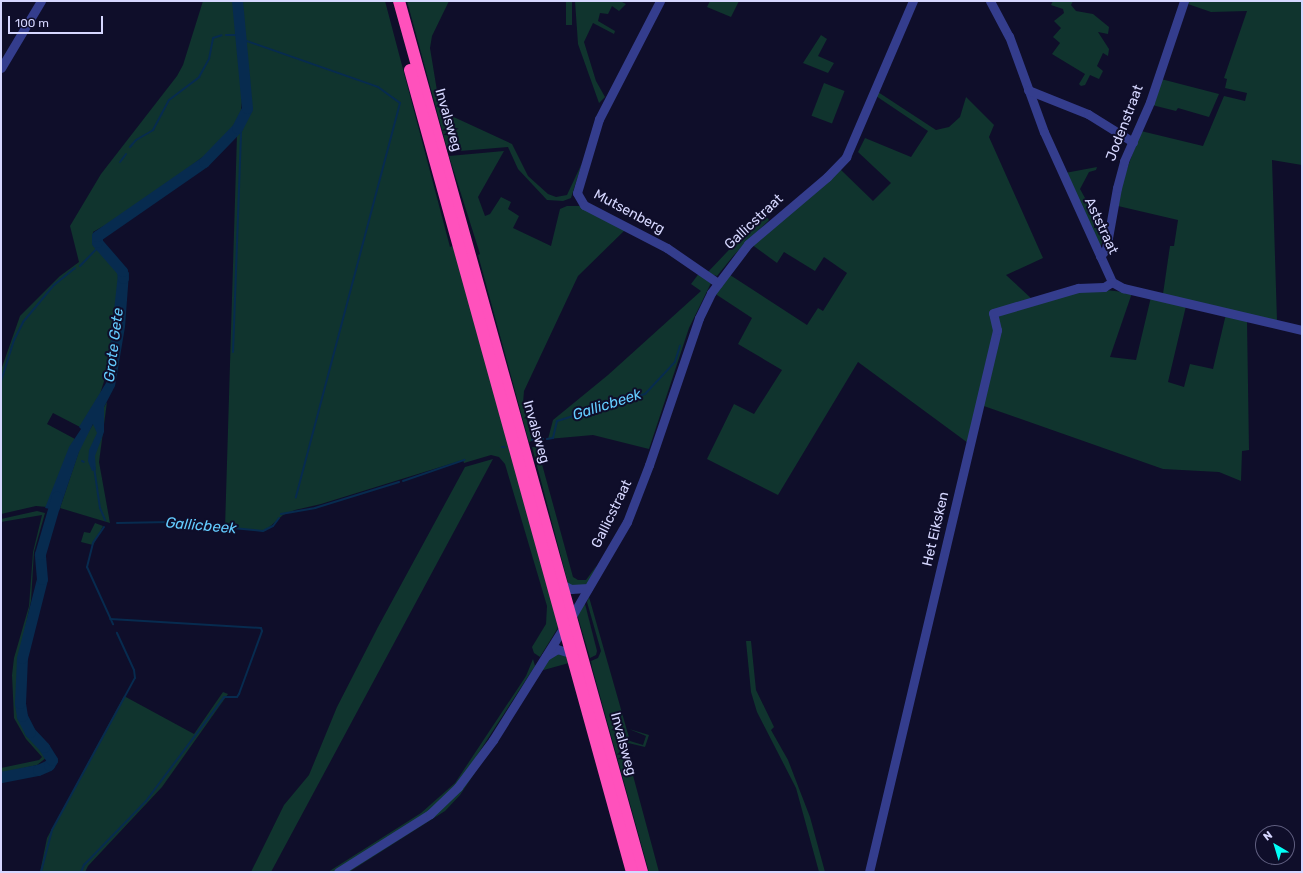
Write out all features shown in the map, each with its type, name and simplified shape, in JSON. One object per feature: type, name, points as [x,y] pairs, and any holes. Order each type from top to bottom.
[{"type":"highway","name":"Invalsweg","points":[[391,1],[568,621],[642,872]]},
{"type":"highway","name":"Invalsweg","points":[[399,1],[563,585],[573,654],[632,872]]},
{"type":"street","points":[[1,68],[41,1]]},
{"type":"street","name":"Mutsenberg","points":[[660,1],[599,119],[577,188],[580,202],[667,248],[718,283]]},
{"type":"street","name":"Gallicstraat","points":[[338,872],[410,827],[447,799],[493,740],[568,621],[627,522],[649,465],[699,318],[718,283],[748,244],[827,178],[846,157],[913,1]]},
{"type":"street","name":"Aststraat","points":[[990,1],[1012,44],[1028,90],[1112,282]]},
{"type":"street","name":"Jodenstraat","points":[[1100,256],[1106,249],[1117,188],[1133,142],[1150,102],[1184,1]]},
{"type":"street","points":[[1028,90],[1088,114],[1133,142]]},
{"type":"street","points":[[1112,282],[1123,288],[1302,330]]},
{"type":"street","name":"Het Eiksken","points":[[869,872],[997,330],[993,313],[1078,288],[1104,287],[1112,282]]},
{"type":"street","points":[[563,585],[571,589],[588,588]]},
{"type":"street","points":[[545,656],[557,649],[573,654]]},
{"type":"green space","points":[[203,1],[233,1],[242,101],[240,118],[219,144],[204,156],[135,208],[93,232],[93,242],[120,273],[112,356],[100,394],[80,427],[53,413],[47,424],[75,439],[47,507],[36,506],[1,514],[1,370],[20,316],[60,276],[79,262],[70,226],[101,174],[177,76],[183,65]]},
{"type":"green space","points":[[240,1],[385,1],[450,247],[453,246],[559,626],[540,657],[534,653],[532,647],[546,624],[547,606],[505,464],[499,457],[491,455],[464,463],[463,460],[321,504],[295,510],[283,515],[265,531],[225,528],[237,134],[250,108]]},
{"type":"green space","points":[[407,1],[449,1],[432,36],[430,48],[437,91],[445,113],[512,144],[528,176],[548,194],[556,197],[567,195],[582,163],[571,198],[563,201],[547,200],[518,169],[508,147],[448,152]]},
{"type":"green space","points":[[566,1],[572,1],[572,25],[566,25]]},
{"type":"green space","points":[[575,1],[620,1],[626,4],[619,11],[612,6],[608,14],[600,13],[598,21],[615,31],[614,34],[593,23],[584,42],[596,81],[605,97],[599,103],[578,44]]},
{"type":"green space","points":[[710,1],[739,1],[731,17],[707,7]]},
{"type":"green space","points":[[1053,1],[1073,1],[1071,5],[1076,11],[1093,14],[1109,27],[1108,34],[1098,32],[1109,49],[1108,56],[1103,53],[1097,66],[1103,71],[1099,79],[1090,75],[1085,85],[1081,86],[1079,84],[1085,74],[1052,54],[1060,43],[1053,37],[1061,28],[1054,21],[1064,13],[1063,9],[1051,5]]},
{"type":"green space","points":[[1189,1],[1302,1],[1302,165],[1272,160],[1277,321],[1163,294],[1170,246],[1174,246],[1178,220],[1118,206],[1124,177],[1141,131],[1203,146],[1224,96],[1245,101],[1247,93],[1225,88],[1227,79],[1224,78],[1247,11],[1211,12],[1188,4]]},
{"type":"green space","points":[[821,35],[827,39],[818,56],[834,63],[828,73],[803,63]]},
{"type":"green space","points":[[1161,79],[1219,94],[1209,117],[1178,108],[1176,111],[1152,105]]},
{"type":"green space","points":[[824,83],[845,91],[832,124],[811,116]]},
{"type":"green space","points":[[878,92],[936,130],[949,127],[960,117],[966,97],[994,125],[989,137],[1043,258],[1006,275],[1033,300],[991,311],[994,328],[968,443],[858,362],[778,495],[707,459],[734,404],[754,414],[782,370],[738,344],[752,318],[714,293],[727,273],[807,325],[818,308],[823,311],[847,273],[824,257],[815,271],[784,252],[777,263],[751,244],[840,169],[873,201],[891,183],[858,152],[865,138],[911,157],[928,131],[876,96]]},
{"type":"green space","points":[[504,151],[478,197],[485,216],[490,214],[501,197],[511,202],[508,209],[519,216],[513,228],[551,246],[560,209],[567,206],[582,206],[626,229],[578,276],[524,391],[523,403],[532,441],[529,442],[478,255],[480,254],[449,156]]},
{"type":"green space","points":[[1097,167],[1096,170],[1089,172],[1080,189],[1095,216],[1094,228],[1107,229],[1100,248],[1065,173]]},
{"type":"green space","points":[[764,213],[769,220],[734,255],[717,276],[707,273]]},
{"type":"green space","points":[[700,272],[712,281],[689,328],[649,449],[593,435],[548,439],[553,420],[608,375],[701,291],[691,284]]},
{"type":"green space","points":[[1097,289],[1132,293],[1110,357],[1136,360],[1151,297],[1186,306],[1168,382],[1184,387],[1190,364],[1213,369],[1226,314],[1247,321],[1249,450],[1242,451],[1241,481],[1219,472],[1163,469],[981,405],[998,315],[1077,291]]},
{"type":"green space","points":[[107,402],[99,462],[110,523],[60,508],[82,442]]},
{"type":"green space","points":[[537,446],[573,577],[578,580],[586,580],[597,565],[587,585],[571,586],[568,583],[532,447]]},
{"type":"green space","points":[[493,459],[271,872],[251,872],[284,805],[309,775],[337,707],[378,627],[465,467]]},
{"type":"green space","points":[[37,511],[45,513],[34,552],[31,601],[17,666],[17,710],[23,727],[47,757],[37,765],[1,773],[1,768],[39,760],[42,757],[26,739],[14,718],[12,675],[14,658],[29,606],[33,552],[42,515],[1,522],[1,519]]},
{"type":"green space","points":[[95,523],[103,526],[93,545],[81,542],[84,532],[90,533]]},
{"type":"green space","points":[[589,597],[630,741],[643,745],[646,736],[629,729],[649,735],[645,747],[624,742],[659,872],[649,872],[592,667],[591,661],[598,658],[601,651],[587,602]]},
{"type":"green space","points":[[584,600],[597,651],[596,655],[590,658],[577,614]]},
{"type":"green space","points":[[746,641],[751,641],[756,690],[774,727],[771,730],[788,760],[810,817],[825,872],[819,872],[796,788],[757,712],[751,692]]},
{"type":"green space","points":[[552,653],[565,653],[569,663],[540,671]]},
{"type":"green space","points":[[533,659],[535,666],[461,780],[425,815],[333,872],[328,872],[421,813],[455,783],[526,676]]},
{"type":"green space","points":[[223,692],[228,694],[162,787],[88,866],[85,872],[40,872],[47,838],[124,696],[194,734]]},
{"type":"green space","points":[[492,747],[460,795],[445,811],[349,872],[343,872],[410,831]]},
{"type":"water","points":[[121,262],[129,273],[125,327],[115,386],[104,407],[104,432],[95,456],[96,470],[92,471],[88,461],[89,450],[97,433],[93,424],[79,452],[59,511],[45,508],[69,447],[81,429],[79,427],[106,383],[118,274],[114,269]]},
{"type":"waterway","name":"Grote Gete","points":[[123,278],[122,271],[97,242],[97,236],[204,162],[237,128],[247,108],[237,1]]},
{"type":"waterway","points":[[130,147],[136,140],[153,130],[169,100],[199,77],[209,59],[213,38],[222,35]]},
{"type":"waterway","points":[[226,35],[240,35]]},
{"type":"waterway","points":[[241,39],[378,87],[400,103],[296,498]]},
{"type":"waterway","points":[[233,352],[241,133],[237,128]]},
{"type":"waterway","points":[[120,162],[126,154]]},
{"type":"waterway","points":[[80,266],[100,245]]},
{"type":"waterway","points":[[1,381],[14,340],[23,322],[54,285],[75,268]]},
{"type":"waterway","name":"Gallicbeek","points":[[547,439],[553,438],[557,421],[645,394],[675,362],[680,346]]},
{"type":"waterway","name":"Gallicbeek","points":[[532,440],[543,439]]},
{"type":"waterway","name":"Gallicbeek","points":[[403,481],[464,460]]},
{"type":"waterway","name":"Gallicbeek","points":[[94,467],[100,508],[105,520]]},
{"type":"waterway","name":"Gallicbeek","points":[[281,514],[315,508],[399,482]]},
{"type":"waterway","name":"Grote Gete","points":[[1,777],[38,770],[49,765],[52,760],[44,747],[30,732],[22,716],[20,703],[22,658],[42,579],[40,554],[57,496]]},
{"type":"waterway","name":"Gallicbeek","points":[[117,523],[170,522],[263,531],[273,526],[279,518]]},
{"type":"waterway","points":[[104,527],[93,543],[87,567],[113,624]]},
{"type":"waterway","points":[[81,872],[84,865],[146,801],[224,697],[237,697],[262,631],[261,628],[110,619]]},
{"type":"waterway","points":[[41,872],[52,830],[135,678],[134,670],[117,633]]}]
